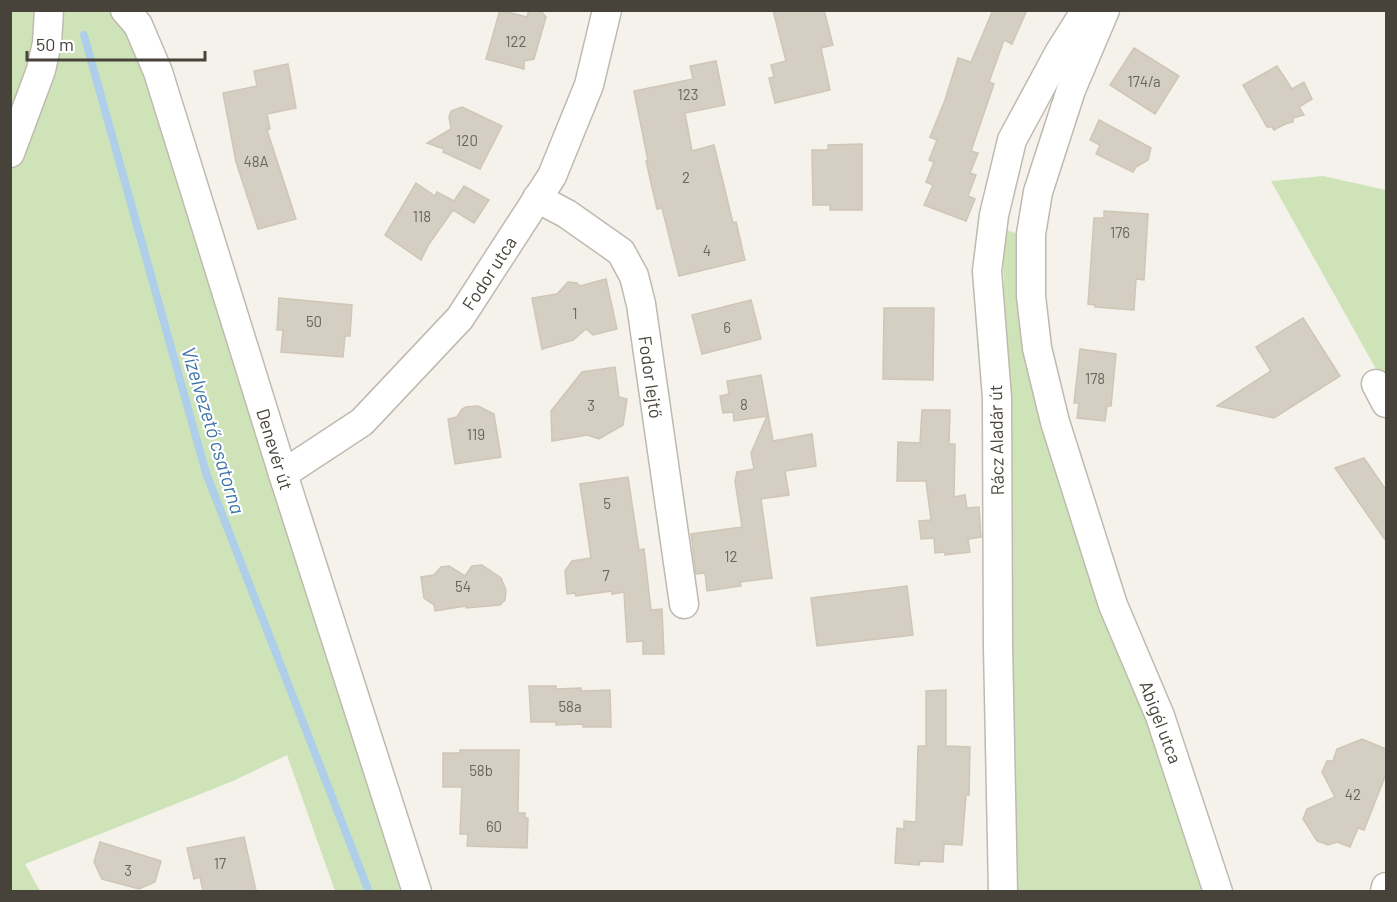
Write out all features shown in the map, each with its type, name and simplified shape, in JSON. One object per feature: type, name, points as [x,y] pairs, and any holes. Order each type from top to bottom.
[{"type":"street","points":[[10,153],[41,70],[47,43],[49,10]]},
{"type":"street","name":"Denevér út","points":[[125,10],[138,25],[158,72],[283,474],[417,891]]},
{"type":"street","name":"Fodor utca","points":[[283,474],[362,422],[460,318],[552,176],[589,85],[607,10]]},
{"type":"street","name":"Rácz Aladár út","points":[[1003,891],[998,646],[997,398],[987,271],[994,215],[1012,140],[1059,53],[1086,10]]},
{"type":"street","name":"Abigél utca","points":[[1105,10],[1071,90],[1038,192],[1031,234],[1031,296],[1037,348],[1055,422],[1113,604],[1160,716],[1218,891]]},
{"type":"street","name":"Fodor lejtő","points":[[537,198],[567,214],[621,252],[634,276],[641,304],[684,604]]},
{"type":"green space","points":[[10,11],[125,11],[406,891],[335,891],[287,755],[233,781],[25,864],[40,891],[11,891]]},
{"type":"green space","points":[[1323,176],[1386,190],[1386,387],[1271,181]]},
{"type":"green space","points":[[1002,229],[1019,234],[1021,305],[1156,730],[1212,891],[1014,891],[1009,451]]},
{"type":"building","points":[[500,10],[527,17],[529,10],[540,10],[546,17],[534,59],[524,61],[524,69],[486,59]]},
{"type":"building","points":[[773,10],[824,10],[833,45],[821,48],[830,90],[775,103],[769,78],[774,77],[771,65],[786,61]]},
{"type":"building","points":[[993,10],[1027,10],[1012,44],[1004,40],[989,82],[994,84],[971,151],[978,153],[970,173],[976,175],[968,196],[975,199],[966,221],[924,205],[933,185],[926,182],[934,162],[929,160],[937,140],[930,137],[958,58],[971,62]]},
{"type":"building","points":[[1134,48],[1179,76],[1155,114],[1110,85]]},
{"type":"building","points":[[716,61],[725,105],[685,113],[692,151],[714,145],[733,223],[736,222],[745,260],[679,276],[662,208],[657,209],[634,91],[693,79],[690,66]]},
{"type":"building","points":[[288,64],[296,108],[267,114],[270,129],[267,130],[296,219],[258,229],[236,162],[223,93],[257,86],[254,71]]},
{"type":"building","points":[[1277,66],[1292,89],[1304,82],[1312,99],[1299,107],[1304,115],[1293,118],[1293,122],[1274,130],[1272,127],[1267,127],[1243,85]]},
{"type":"building","points":[[462,107],[502,126],[480,169],[443,152],[444,149],[427,143],[451,129],[449,117],[451,111]]},
{"type":"building","points":[[1099,120],[1151,148],[1148,160],[1136,167],[1133,172],[1096,154],[1100,145],[1090,140]]},
{"type":"building","points":[[862,144],[862,210],[830,210],[830,205],[813,205],[812,150],[828,150],[828,145]]},
{"type":"building","points":[[416,183],[435,196],[437,192],[454,201],[464,186],[489,200],[474,223],[453,210],[429,244],[421,260],[385,235]]},
{"type":"building","points":[[1104,211],[1148,214],[1144,280],[1136,279],[1134,310],[1095,307],[1095,305],[1088,304],[1094,218],[1104,218]]},
{"type":"building","points":[[606,279],[617,329],[593,335],[586,329],[573,340],[542,349],[532,298],[557,294],[568,282],[577,283],[580,286]]},
{"type":"building","points":[[279,298],[352,305],[350,336],[345,336],[343,357],[281,352],[283,330],[277,330]]},
{"type":"building","points":[[751,300],[761,339],[702,354],[692,315]]},
{"type":"building","points":[[884,308],[934,308],[933,380],[883,379]]},
{"type":"building","points":[[1303,318],[1340,376],[1274,418],[1217,406],[1271,371],[1256,347]]},
{"type":"building","points":[[1080,349],[1116,354],[1111,406],[1107,406],[1105,421],[1077,418],[1079,403],[1074,403]]},
{"type":"building","points":[[615,367],[619,397],[627,399],[623,425],[599,439],[587,435],[552,441],[551,411],[582,372]]},
{"type":"building","points":[[761,375],[773,441],[812,434],[816,466],[785,471],[789,495],[761,499],[772,578],[740,582],[741,586],[707,591],[705,573],[696,574],[691,534],[742,527],[735,481],[737,472],[754,469],[751,453],[767,416],[734,421],[733,412],[723,413],[720,396],[729,394],[727,381]]},
{"type":"building","points":[[478,406],[494,414],[501,457],[455,464],[448,419],[457,417],[466,407]]},
{"type":"building","points":[[922,410],[950,410],[949,444],[955,444],[954,497],[965,495],[967,508],[979,507],[981,537],[968,539],[970,552],[945,555],[945,552],[935,553],[934,538],[921,539],[919,521],[931,520],[926,481],[897,481],[898,442],[920,443]]},
{"type":"building","points":[[1364,458],[1386,490],[1386,541],[1335,468]]},
{"type":"building","points":[[628,477],[639,550],[644,549],[651,610],[662,609],[664,654],[643,654],[643,641],[627,642],[624,592],[612,594],[612,591],[576,596],[575,593],[567,594],[565,571],[572,561],[591,558],[580,484]]},
{"type":"building","points":[[482,565],[501,578],[506,590],[505,600],[500,605],[466,608],[466,606],[435,611],[434,605],[424,598],[421,577],[434,575],[441,567],[449,566],[465,576],[472,566]]},
{"type":"building","points":[[907,586],[913,635],[817,646],[811,598]]},
{"type":"building","points":[[529,686],[556,686],[556,689],[581,688],[581,691],[610,690],[611,727],[531,722]]},
{"type":"building","points":[[946,690],[946,746],[970,747],[969,795],[966,795],[962,845],[944,844],[943,862],[920,861],[919,865],[895,863],[897,828],[904,829],[904,821],[916,822],[918,746],[926,746],[926,691]]},
{"type":"building","points":[[1362,739],[1386,749],[1386,774],[1364,830],[1358,828],[1350,847],[1337,842],[1328,845],[1317,841],[1303,819],[1307,809],[1335,797],[1322,772],[1327,761],[1333,761],[1337,749]]},
{"type":"building","points":[[460,750],[519,750],[518,813],[525,813],[525,818],[528,818],[527,848],[467,846],[468,834],[460,834],[462,787],[443,787],[443,753],[460,753]]},
{"type":"building","points":[[244,837],[256,891],[203,891],[200,877],[194,879],[187,848]]},
{"type":"building","points":[[100,842],[161,861],[155,882],[139,889],[102,879],[94,862]]},
{"type":"waterway","name":"Vízelvezető csatorna","points":[[84,35],[206,473],[369,892]]}]
